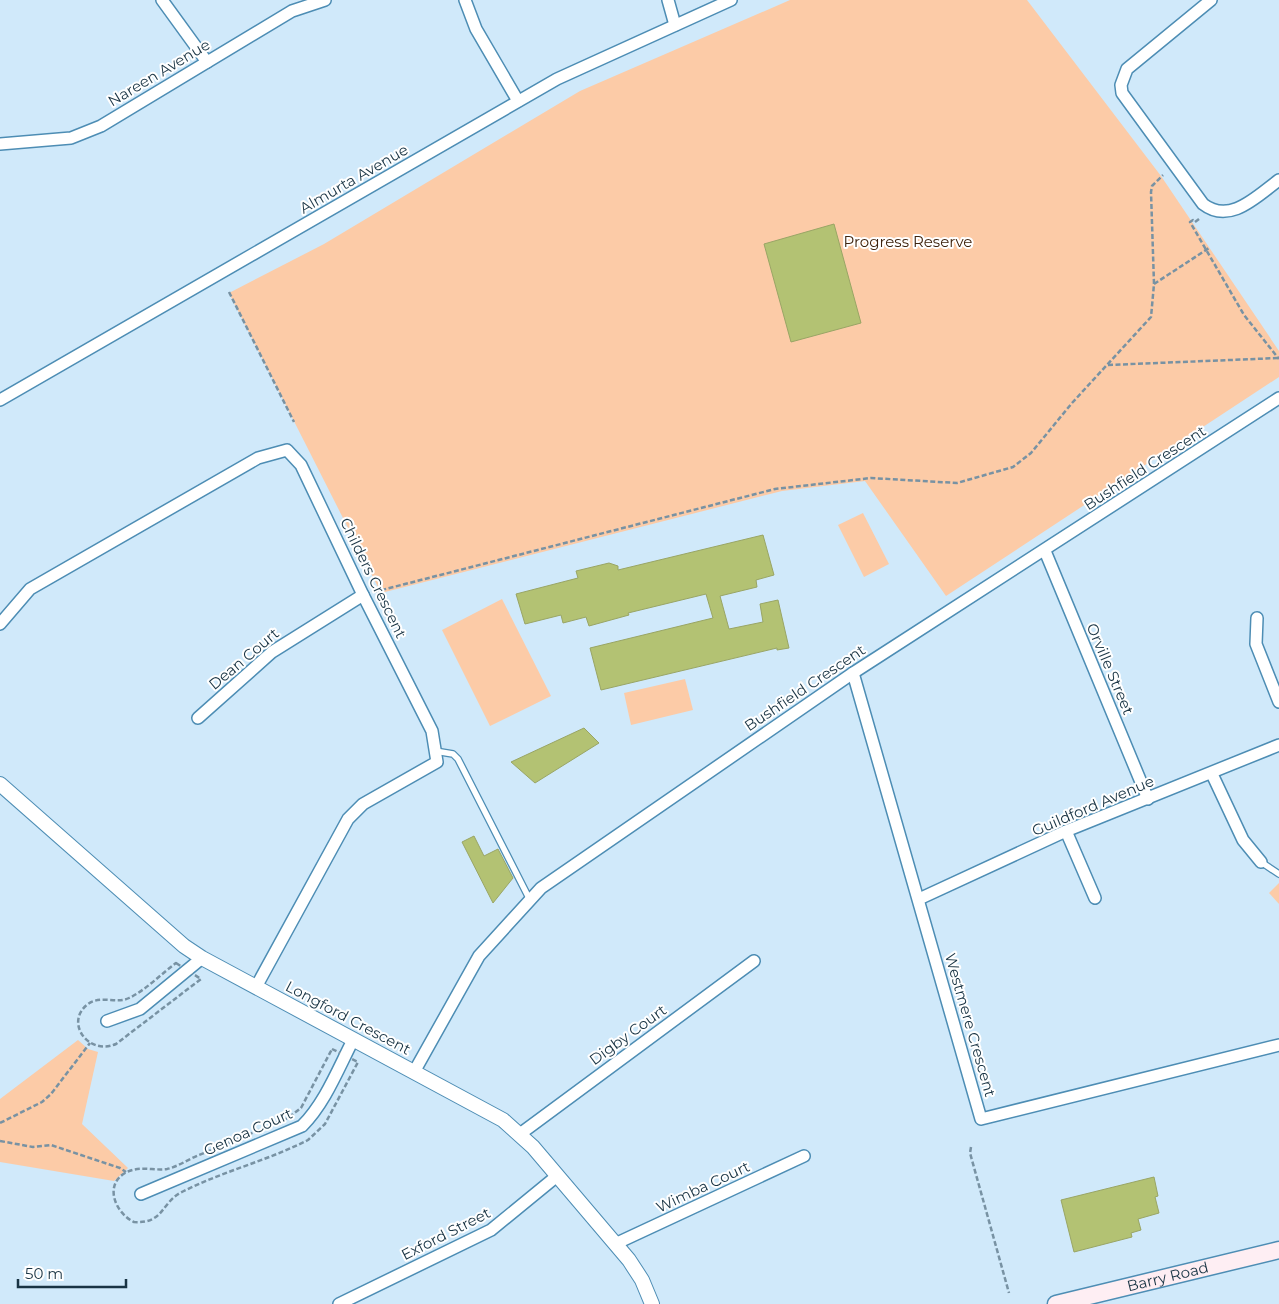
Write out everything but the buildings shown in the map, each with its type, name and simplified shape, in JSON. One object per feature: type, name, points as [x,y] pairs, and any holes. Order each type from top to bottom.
[{"type":"main road","name":"Barry Road","points":[[1056,1304],[1279,1250]]},
{"type":"street","points":[[162,0],[206,62]]},
{"type":"street","name":"Nareen Avenue","points":[[0,144],[71,138],[101,126],[292,10],[325,0]]},
{"type":"street","points":[[465,0],[476,29],[518,101]]},
{"type":"street","points":[[668,0],[675,25]]},
{"type":"street","name":"Almurta Avenue","points":[[0,400],[518,101],[581,67],[731,0]]},
{"type":"street","points":[[1210,0],[1127,69],[1121,85],[1124,100],[1192,189],[1209,208],[1223,213],[1238,209],[1279,180]]},
{"type":"street","name":"Bushfield Crescent","points":[[414,1072],[479,956],[541,888],[853,673],[1045,551],[1279,398]]},
{"type":"street","name":"Childers Crescent","points":[[0,624],[30,589],[258,458],[287,450],[302,465],[363,595],[432,731],[435,751]]},
{"type":"street","name":"Orville Street","points":[[1045,551],[1148,799]]},
{"type":"street","name":"Dean Court","points":[[198,718],[272,652],[363,595]]},
{"type":"street","points":[[1258,618],[1256,644],[1279,702]]},
{"type":"street","name":"Westmere Crescent","points":[[853,673],[981,1119],[1279,1045]]},
{"type":"street","name":"Guildford Avenue","points":[[919,899],[1066,832],[1212,774],[1279,745]]},
{"type":"street","points":[[256,987],[348,819],[363,804],[437,762],[435,751]]},
{"type":"street","points":[[1212,774],[1243,840],[1261,862]]},
{"type":"street","name":"Longford Crescent","points":[[0,784],[184,946],[202,958],[353,1040],[490,1112],[520,1134],[636,1270],[652,1304]]},
{"type":"street","points":[[1066,832],[1095,898]]},
{"type":"street","points":[[106,1021],[140,1009],[202,958]]},
{"type":"street","name":"Digby Court","points":[[520,1134],[754,961]]},
{"type":"street","name":"Genoa Court","points":[[141,1194],[302,1126],[312,1116],[321,1101],[353,1040]]},
{"type":"street","name":"Wimba Court","points":[[615,1244],[804,1156]]},
{"type":"street","name":"Exford Street","points":[[339,1304],[491,1230],[557,1176]]},
{"type":"lane","points":[[435,751],[453,754],[458,759],[530,900]]},
{"type":"lane","points":[[1261,862],[1279,874]]},
{"type":"path","points":[[363,595],[775,489],[871,478],[957,483],[1005,471],[1021,462],[1031,453],[1072,403],[1151,317],[1154,284],[1151,192],[1152,186],[1163,175]]},
{"type":"path","points":[[1199,219],[1195,222],[1193,220],[1190,222],[1244,315],[1279,358]]},
{"type":"path","points":[[1154,284],[1209,248]]},
{"type":"path","points":[[229,292],[294,422]]},
{"type":"path","points":[[1108,365],[1279,358]]},
{"type":"path","points":[[0,1123],[42,1102],[51,1094],[90,1043]]},
{"type":"path","points":[[0,1141],[32,1147],[51,1145],[120,1168],[126,1172]]},
{"type":"path","points":[[971,1147],[970,1152],[1009,1293]]},
{"type":"green space","name":"Progress Reserve","points":[[790,0],[1027,0],[1161,176],[1279,351],[1279,377],[946,596],[865,481],[782,491],[381,593],[229,293],[324,244],[580,91]]},
{"type":"green space","points":[[863,513],[889,564],[864,577],[838,525]]},
{"type":"green space","points":[[502,599],[551,696],[490,726],[442,630]]},
{"type":"green space","points":[[685,679],[693,710],[631,725],[624,693]]},
{"type":"green space","points":[[1279,883],[1279,904],[1269,893]]},
{"type":"green space","points":[[78,1040],[88,1049],[98,1052],[82,1124],[128,1168],[114,1181],[0,1162],[0,1099]]}]
